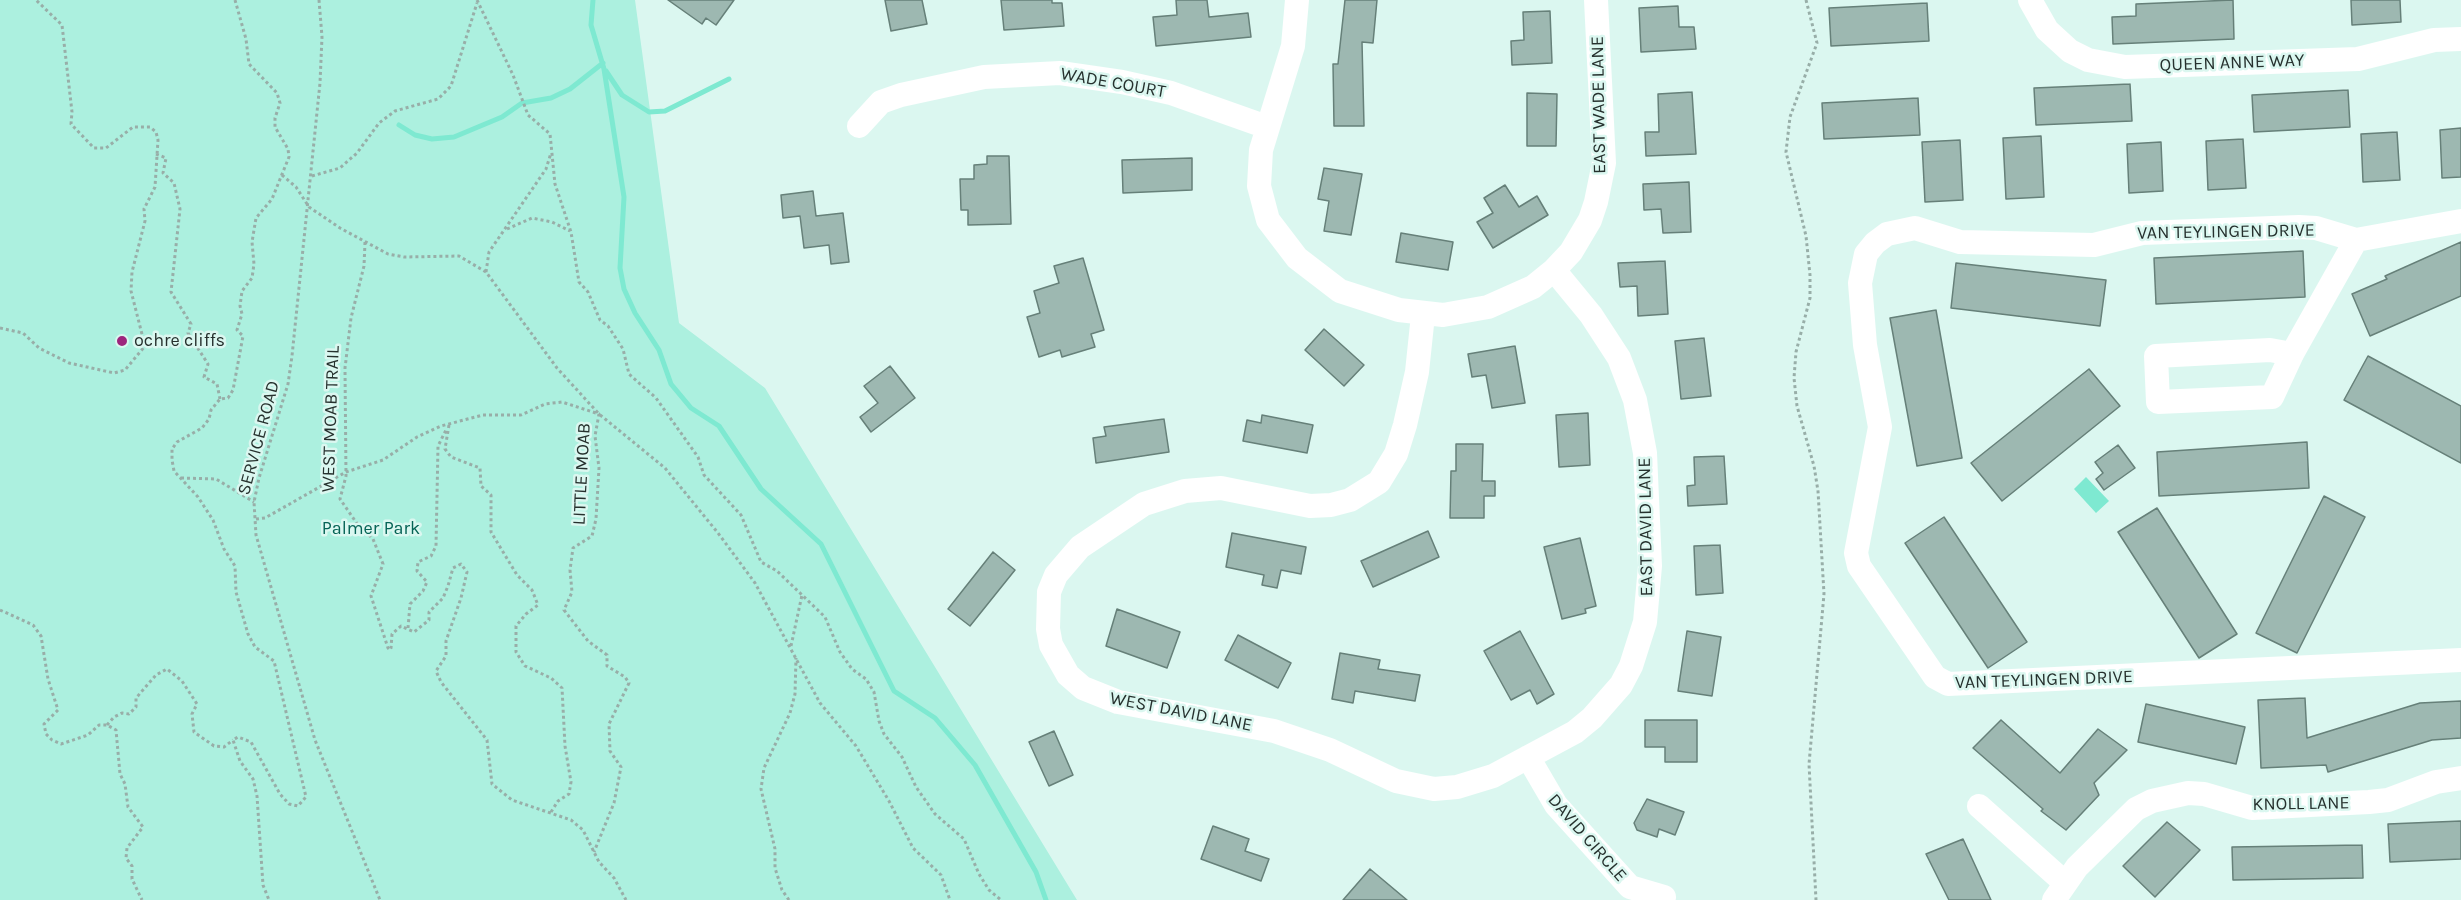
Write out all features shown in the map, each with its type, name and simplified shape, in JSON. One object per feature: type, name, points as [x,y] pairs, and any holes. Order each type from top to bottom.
[{"type":"street","name":"EAST WADE LANE","points":[[1297,0],[1297,23],[1293,46],[1267,127],[1259,169],[1263,203],[1268,220],[1296,258],[1340,291],[1368,301],[1423,315],[1443,315],[1488,307],[1533,287],[1554,270],[1581,237],[1596,202],[1604,144],[1596,0]]},
{"type":"street","name":"QUEEN ANNE WAY","points":[[2030,0],[2047,30],[2070,51],[2088,60],[2125,67],[2358,59],[2434,40],[2461,39]]},
{"type":"street","name":"WADE COURT","points":[[859,126],[882,102],[901,95],[984,77],[1060,73],[1122,82],[1171,93],[1267,127]]},
{"type":"street","name":"VAN TEYLINGEN DRIVE","points":[[2461,221],[2356,240],[2316,228],[2299,227],[2142,232],[2094,245],[2077,246],[1960,242],[1915,228],[1887,234],[1866,254],[1860,283],[1865,345],[1880,427],[1857,538],[1859,566],[1935,677],[1948,684],[2461,660]]},
{"type":"street","points":[[2292,354],[2270,350],[2156,356],[2158,402],[2272,397],[2292,354],[2356,240]]},
{"type":"street","name":"EAST DAVID LANE","points":[[1528,757],[1575,732],[1608,702],[1621,685],[1639,645],[1649,596],[1645,453],[1642,427],[1629,380],[1607,338],[1554,270]]},
{"type":"street","name":"WEST DAVID LANE","points":[[1423,315],[1414,392],[1396,454],[1379,482],[1350,500],[1331,505],[1310,506],[1221,488],[1185,491],[1143,504],[1080,547],[1056,575],[1049,601],[1048,629],[1051,645],[1068,675],[1083,688],[1101,696],[1274,731],[1330,750],[1396,782],[1434,789],[1475,783],[1528,757]]},
{"type":"street","name":"DAVID CIRCLE","points":[[1528,757],[1556,805],[1630,887],[1664,897]]},
{"type":"street","name":"KNOLL LANE","points":[[1978,807],[2059,891],[2136,809],[2170,796],[2188,793],[2204,794],[2236,804],[2269,808],[2369,802],[2388,800],[2436,783],[2461,778]]},
{"type":"path","points":[[0,328],[23,333],[39,348],[69,363],[114,373],[125,370],[136,360],[145,346],[131,291],[132,272],[146,221],[144,209],[155,187],[158,140],[156,132],[150,126],[133,127],[106,148],[94,148],[71,124],[72,112],[62,25],[36,0]]},
{"type":"path","points":[[107,725],[114,717],[122,713],[129,714],[136,707],[136,698],[156,675],[167,669],[182,681],[196,704],[192,714],[194,732],[214,746],[224,747],[238,737],[251,742],[280,794],[289,804],[298,806],[306,797],[274,661],[255,647],[248,634],[236,592],[235,566],[224,549],[213,520],[198,497],[174,471],[172,449],[177,442],[202,428],[209,419],[211,410],[220,399],[228,398],[237,374],[243,336],[237,330],[242,314],[240,306],[242,291],[252,278],[254,264],[252,242],[256,218],[272,199],[289,157],[288,149],[275,127],[274,118],[280,103],[277,93],[249,64],[246,39],[235,0]]},
{"type":"path","name":"SERVICE ROAD","points":[[319,0],[322,37],[309,207],[288,384],[254,502],[256,535],[315,740],[380,900]]},
{"type":"path","points":[[1806,0],[1817,43],[1790,117],[1786,152],[1806,236],[1810,275],[1810,298],[1797,352],[1794,378],[1797,406],[1814,466],[1818,491],[1824,594],[1809,764],[1816,900]]},
{"type":"path","points":[[312,176],[340,168],[357,153],[379,123],[396,111],[438,99],[451,86],[475,16],[477,1]]},
{"type":"path","points":[[477,1],[513,75],[528,115],[550,134],[555,184],[572,232],[579,282],[588,292],[600,320],[608,326],[623,349],[629,374],[656,398],[698,457],[704,475],[741,515],[761,562],[777,571],[825,617],[840,652],[852,669],[866,679],[874,692],[879,721],[884,734],[902,756],[921,795],[935,814],[964,838],[979,874],[989,890],[1001,900]]},
{"type":"path","points":[[486,272],[489,252],[546,169],[551,152]]},
{"type":"path","points":[[156,154],[166,158],[163,173],[174,183],[180,209],[171,292],[191,324],[188,333],[208,364],[204,377],[217,384],[220,399]]},
{"type":"path","points":[[282,175],[296,187],[309,207],[388,254],[404,257],[459,256],[486,272],[557,368],[599,414],[665,468],[755,583],[820,703],[856,746],[889,801],[913,848],[941,875],[950,900]]},
{"type":"path","points":[[505,230],[532,218],[552,222],[572,232]]},
{"type":"path","name":"WEST MOAB TRAIL","points":[[365,242],[364,266],[351,318],[345,368],[346,472],[340,499],[358,525],[373,539],[383,564],[371,596],[375,614],[382,622],[383,637],[390,650],[392,634],[401,626],[414,632],[429,620],[429,612],[443,598],[453,568],[461,564],[467,572],[461,598],[446,641],[446,656],[436,671],[450,696],[477,723],[488,740],[492,784],[512,800],[551,812]]},
{"type":"path","name":"LITTLE MOAB","points":[[255,519],[265,518],[346,472],[383,460],[429,430],[483,415],[521,415],[545,404],[562,402],[599,414],[595,436],[599,468],[596,519],[592,536],[573,548],[570,570],[572,592],[564,609],[588,641],[607,655],[606,666],[625,677],[628,683],[609,724],[610,751],[621,767],[614,803],[594,852]]},
{"type":"path","points":[[408,628],[410,604],[423,591],[427,582],[417,571],[418,562],[431,556],[436,546],[438,446],[449,425]]},
{"type":"path","points":[[449,425],[445,449],[451,457],[480,468],[481,486],[491,495],[490,532],[517,575],[532,590],[538,605],[516,626],[516,652],[525,666],[551,678],[562,687],[565,746],[571,782],[569,794],[558,801],[551,812],[571,820],[583,830],[599,862],[614,878],[626,900]]},
{"type":"path","points":[[181,478],[216,478],[254,502]]},
{"type":"path","points":[[791,646],[802,595]]},
{"type":"path","points":[[0,610],[33,626],[41,636],[48,679],[58,710],[45,724],[46,734],[61,744],[88,735],[99,725],[107,725],[116,730],[120,774],[126,784],[128,807],[143,827],[127,848],[126,858],[132,866],[132,879],[142,900]]},
{"type":"path","points":[[789,900],[782,890],[775,868],[775,849],[761,789],[764,768],[790,713],[795,694],[796,656]]},
{"type":"path","points":[[233,740],[240,761],[253,779],[257,796],[263,885],[269,900]]},
{"type":"green space","name":"Palmer Park","points":[[0,0],[635,0],[679,323],[765,388],[1077,900],[0,900]]},
{"type":"shaded area","points":[[2086,477],[2109,501],[2096,513],[2074,489]]},
{"type":"building","points":[[668,0],[734,0],[716,25],[706,18],[702,24]]},
{"type":"building","points":[[885,0],[922,0],[927,24],[891,31]]},
{"type":"building","points":[[1001,0],[1052,0],[1052,3],[1062,3],[1064,26],[1004,30]]},
{"type":"building","points":[[1176,0],[1207,0],[1209,17],[1248,13],[1251,37],[1156,46],[1153,17],[1177,15]]},
{"type":"building","points":[[1345,0],[1377,0],[1373,43],[1362,42],[1364,126],[1334,126],[1333,64],[1338,64]]},
{"type":"building","points":[[2233,0],[2234,39],[2113,44],[2112,17],[2136,16],[2136,4]]},
{"type":"building","points":[[2351,0],[2400,0],[2401,22],[2352,25]]},
{"type":"building","points":[[1927,3],[1929,41],[1831,46],[1829,8]]},
{"type":"building","points":[[1678,6],[1679,27],[1694,27],[1696,49],[1641,52],[1639,8]]},
{"type":"building","points":[[1550,11],[1552,63],[1512,65],[1511,41],[1524,40],[1523,12]]},
{"type":"building","points":[[2130,84],[2132,121],[2036,125],[2034,88]]},
{"type":"building","points":[[2348,90],[2350,127],[2254,132],[2252,95]]},
{"type":"building","points":[[1692,92],[1696,154],[1646,156],[1645,132],[1659,132],[1658,94]]},
{"type":"building","points":[[1527,93],[1557,94],[1556,146],[1527,146]]},
{"type":"building","points":[[1918,98],[1920,135],[1824,139],[1822,103]]},
{"type":"building","points":[[2461,128],[2461,177],[2442,178],[2440,130]]},
{"type":"building","points":[[2397,132],[2400,180],[2363,182],[2361,134]]},
{"type":"building","points":[[2041,136],[2044,197],[2006,199],[2003,138]]},
{"type":"building","points":[[2243,139],[2246,188],[2208,190],[2206,141]]},
{"type":"building","points":[[1960,140],[1963,200],[1925,202],[1922,142]]},
{"type":"building","points":[[2161,142],[2163,191],[2129,193],[2127,144]]},
{"type":"building","points":[[987,156],[1009,156],[1011,224],[968,225],[968,210],[961,210],[960,179],[974,179],[974,165],[987,164]]},
{"type":"building","points":[[1192,158],[1192,190],[1123,193],[1122,160]]},
{"type":"building","points":[[1324,168],[1362,174],[1351,235],[1324,231],[1329,201],[1318,199]]},
{"type":"building","points":[[1689,182],[1691,232],[1663,233],[1661,209],[1644,210],[1643,184]]},
{"type":"building","points":[[1505,185],[1519,207],[1537,196],[1548,215],[1493,248],[1477,222],[1493,213],[1484,198]]},
{"type":"building","points":[[813,191],[816,216],[843,213],[849,262],[831,264],[829,245],[804,248],[800,216],[783,218],[781,195]]},
{"type":"building","points":[[1401,233],[1453,242],[1448,270],[1396,262]]},
{"type":"building","points":[[2461,242],[2461,296],[2370,336],[2352,294],[2387,279],[2385,276]]},
{"type":"building","points":[[2303,251],[2305,297],[2156,304],[2154,258]]},
{"type":"building","points":[[1083,258],[1104,330],[1091,334],[1095,347],[1062,357],[1060,350],[1039,357],[1027,317],[1040,313],[1034,291],[1059,283],[1054,266]]},
{"type":"building","points":[[1665,261],[1668,314],[1638,316],[1637,286],[1620,287],[1618,263]]},
{"type":"building","points":[[1956,263],[2106,280],[2100,326],[1951,308]]},
{"type":"building","points":[[1936,310],[1962,458],[1917,466],[1890,318]]},
{"type":"building","points":[[1324,329],[1364,365],[1344,386],[1305,350]]},
{"type":"building","points":[[1704,338],[1711,396],[1681,399],[1675,341]]},
{"type":"building","points":[[1515,346],[1525,403],[1492,408],[1486,375],[1472,377],[1468,354]]},
{"type":"building","points":[[2368,356],[2461,406],[2461,463],[2344,400]]},
{"type":"building","points":[[890,366],[915,398],[871,432],[860,417],[878,403],[864,386]]},
{"type":"building","points":[[2089,369],[2120,406],[2002,501],[1971,463]]},
{"type":"building","points":[[1588,413],[1590,465],[1559,467],[1556,415]]},
{"type":"building","points":[[1262,415],[1313,425],[1307,453],[1243,441],[1247,420],[1261,423]]},
{"type":"building","points":[[1164,419],[1169,452],[1096,463],[1093,438],[1106,436],[1104,427]]},
{"type":"building","points":[[2307,442],[2309,488],[2159,496],[2157,452]]},
{"type":"building","points":[[1456,444],[1483,444],[1482,481],[1495,481],[1495,496],[1484,496],[1484,518],[1450,518],[1451,471],[1456,471]]},
{"type":"building","points":[[2118,445],[2135,468],[2104,490],[2096,479],[2103,473],[2095,462]]},
{"type":"building","points":[[1724,456],[1727,504],[1688,506],[1687,486],[1695,485],[1694,457]]},
{"type":"building","points":[[2324,496],[2365,517],[2297,653],[2256,633]]},
{"type":"building","points":[[2157,508],[2237,634],[2199,658],[2118,532]]},
{"type":"building","points":[[1944,517],[2027,642],[1988,668],[1905,543]]},
{"type":"building","points":[[1428,531],[1439,557],[1373,587],[1361,561]]},
{"type":"building","points":[[1232,533],[1306,547],[1301,574],[1281,570],[1277,588],[1262,585],[1264,575],[1226,567]]},
{"type":"building","points":[[1580,538],[1596,606],[1585,609],[1586,613],[1562,619],[1544,547]]},
{"type":"building","points":[[1720,545],[1723,593],[1696,595],[1694,546]]},
{"type":"building","points":[[993,552],[1015,570],[970,626],[948,609]]},
{"type":"building","points":[[1117,609],[1180,632],[1167,668],[1106,646]]},
{"type":"building","points":[[1520,631],[1554,694],[1537,704],[1530,690],[1511,700],[1484,651]]},
{"type":"building","points":[[1687,631],[1721,637],[1712,696],[1678,691]]},
{"type":"building","points":[[1238,635],[1291,663],[1278,688],[1225,660]]},
{"type":"building","points":[[1340,653],[1380,660],[1378,669],[1420,675],[1415,701],[1355,691],[1353,703],[1332,699]]},
{"type":"building","points":[[2305,698],[2307,738],[2420,703],[2461,701],[2461,738],[2432,740],[2328,772],[2326,765],[2261,768],[2258,700]]},
{"type":"building","points":[[2146,704],[2245,727],[2236,764],[2138,742]]},
{"type":"building","points":[[1645,720],[1697,720],[1697,762],[1665,762],[1665,747],[1645,747]]},
{"type":"building","points":[[2001,720],[2060,773],[2098,729],[2127,750],[2094,783],[2099,795],[2066,830],[2041,811],[2043,809],[1973,748]]},
{"type":"building","points":[[1054,731],[1073,775],[1049,786],[1029,742]]},
{"type":"building","points":[[1647,799],[1684,812],[1675,835],[1659,829],[1657,837],[1637,830],[1634,823]]},
{"type":"building","points":[[2461,821],[2461,859],[2390,862],[2388,824]]},
{"type":"building","points":[[2167,822],[2200,850],[2155,897],[2123,866]]},
{"type":"building","points":[[1213,826],[1249,839],[1245,851],[1269,859],[1261,881],[1201,859]]},
{"type":"building","points":[[1963,839],[1991,900],[1949,900],[1926,854]]},
{"type":"building","points":[[2362,845],[2363,878],[2233,880],[2232,847]]},
{"type":"building","points":[[1370,869],[1407,900],[1343,900]]},
{"type":"waterway","points":[[593,0],[591,25],[604,69],[624,197],[620,268],[624,289],[635,313],[659,350],[671,384],[691,408],[719,426],[761,489],[821,544],[894,691],[935,718],[975,765],[1036,872],[1046,900]]},
{"type":"waterway","points":[[399,125],[415,135],[432,139],[454,137],[502,117],[522,103],[551,98],[570,89],[603,63]]},
{"type":"waterway","points":[[606,71],[622,95],[649,112],[665,111],[729,79]]},
{"type":"place","name":"ochre cliffs","points":[[122,341]]}]
